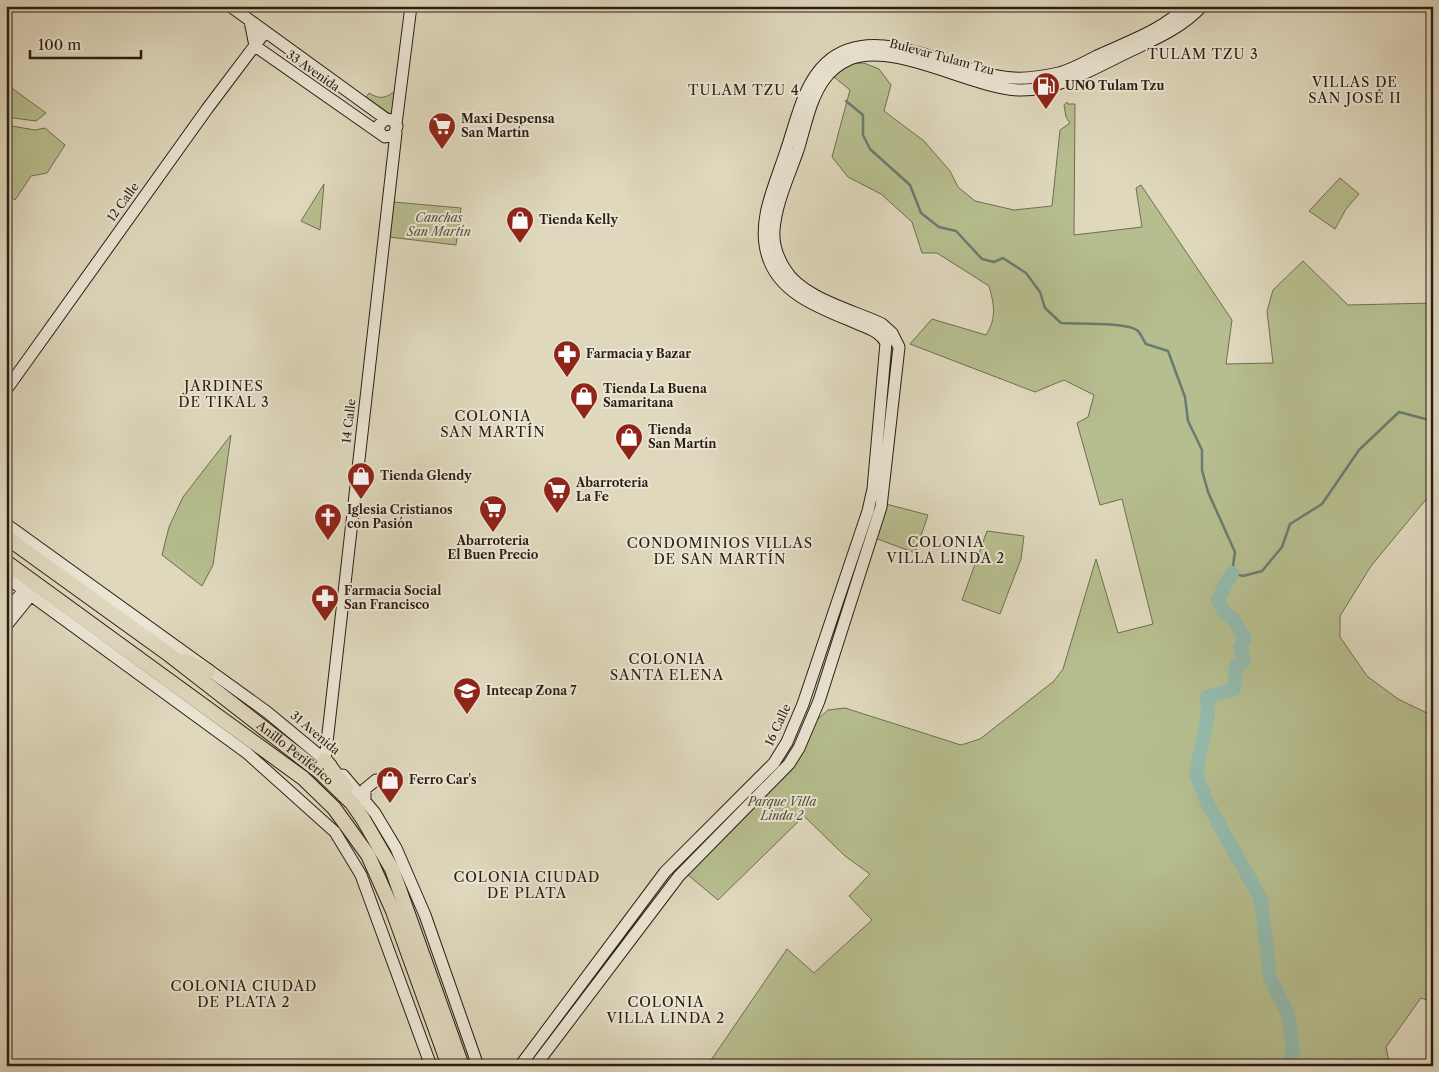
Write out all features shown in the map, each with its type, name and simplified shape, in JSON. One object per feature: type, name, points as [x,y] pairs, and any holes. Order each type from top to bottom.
[{"type":"highway","name":"Anillo Periférico","points":[[6,537],[167,653],[358,802],[392,869],[462,1066]]},
{"type":"highway","name":"Anillo Periférico","points":[[6,562],[303,778],[334,808],[368,855],[393,911],[449,1066]]},
{"type":"highway","points":[[167,653],[208,671]]},
{"type":"highway","points":[[325,760],[358,802]]},
{"type":"main road","name":"33 Avenida","points":[[230,6],[391,128]]},
{"type":"main road","name":"14 Calle","points":[[325,760],[391,128],[411,6]]},
{"type":"main road","name":"Bulevar Tulam Tzu","points":[[886,343],[879,334],[803,299],[784,283],[768,258],[764,230],[766,215],[791,153],[815,76],[827,62],[848,50],[878,44],[1000,76],[1028,78],[1068,70],[1168,22],[1186,6]]},
{"type":"main road","name":"Bulevar Tulam Tzu","points":[[796,138],[824,80],[835,69],[860,56],[896,57],[990,85],[1018,90],[1037,89],[1068,80],[1173,30],[1202,6]]},
{"type":"main road","points":[[250,21],[255,46]]},
{"type":"main road","name":"12 Calle","points":[[6,390],[202,116],[265,32]]},
{"type":"main road","name":"33 Avenida","points":[[255,46],[315,90],[391,128]]},
{"type":"main road","name":"Bulevar Tulam Tzu","points":[[535,1066],[679,876],[771,784],[789,764],[799,748],[819,701],[881,507],[899,347],[892,333],[882,324],[802,288],[786,272],[779,259],[775,245],[777,213],[791,153]]},
{"type":"main road","name":"16 Calle","points":[[520,1066],[665,872],[756,783],[774,763],[787,742],[822,652],[868,511],[874,479],[886,343]]},
{"type":"main road","name":"31 Avenida","points":[[6,524],[267,712],[325,760]]},
{"type":"main road","points":[[6,577],[247,753],[335,832],[361,876],[430,1066]]},
{"type":"main road","points":[[6,612],[27,593]]},
{"type":"main road","points":[[6,626],[27,593]]},
{"type":"main road","points":[[376,780],[365,789],[358,802],[375,812],[392,841],[407,873],[478,1066]]},
{"type":"green space","name":"Parque Villa Linda 2","points":[[864,63],[879,69],[891,85],[884,111],[924,141],[950,171],[958,187],[975,201],[1014,210],[1052,206],[1060,130],[1070,123],[1066,117],[1064,105],[1067,102],[1068,104],[1075,104],[1074,235],[1142,227],[1136,188],[1141,185],[1232,320],[1226,364],[1273,363],[1267,311],[1273,290],[1303,261],[1348,305],[1433,303],[1433,491],[1371,566],[1340,616],[1340,637],[1367,676],[1398,699],[1433,716],[1433,1002],[1421,998],[1386,1047],[1390,1066],[707,1066],[787,949],[814,973],[872,920],[849,896],[870,874],[845,856],[804,816],[718,900],[688,875],[782,778],[808,728],[828,710],[845,708],[961,745],[980,739],[1054,681],[1063,669],[1096,559],[1118,633],[1153,624],[1122,499],[1100,505],[1077,423],[1088,417],[1094,395],[1064,380],[1035,392],[910,344],[932,319],[986,335],[992,323],[994,311],[989,286],[937,253],[922,253],[912,222],[881,194],[848,177],[832,157],[850,90],[834,77],[844,64]]},
{"type":"green space","points":[[6,84],[46,113],[36,121],[6,117]]},
{"type":"green space","points":[[396,90],[392,115],[366,97],[369,93],[377,97],[383,97],[390,95]]},
{"type":"green space","points":[[6,125],[35,130],[45,128],[65,145],[47,173],[31,176],[15,200],[11,197],[11,181],[6,161]]},
{"type":"green space","points":[[1340,178],[1359,194],[1346,209],[1335,229],[1309,211]]},
{"type":"green space","points":[[324,184],[320,230],[301,221]]},
{"type":"green space","name":"Canchas San Martín","points":[[393,202],[461,208],[456,245],[389,237]]},
{"type":"green space","points":[[231,435],[213,565],[202,586],[162,555],[169,527],[183,497]]},
{"type":"green space","points":[[886,504],[928,515],[915,553],[875,538]]},
{"type":"green space","points":[[987,531],[1024,536],[1021,559],[1000,614],[962,600]]},
{"type":"waterway","points":[[846,101],[863,115],[863,135],[870,149],[910,185],[921,213],[939,227],[956,231],[982,259],[994,262],[1003,258],[1026,273],[1040,292],[1045,308],[1061,323],[1102,324],[1133,328],[1139,332],[1146,344],[1168,351],[1185,397],[1188,421],[1202,450],[1202,470],[1208,492],[1235,552],[1232,573],[1243,576],[1262,571],[1282,547],[1290,524],[1322,504],[1359,450],[1399,412],[1433,421]]},
{"type":"waterway","points":[[1232,573],[1218,599],[1224,612],[1234,620],[1245,639],[1240,648],[1244,661],[1236,665],[1234,689],[1207,697],[1208,714],[1196,774],[1207,803],[1261,899],[1270,978],[1288,1014],[1293,1049],[1289,1066]]},
{"type":"place","name":"UNO Tulam Tzu","points":[[1046,110]]},
{"type":"place","name":"Maxi Despensa San Martín","points":[[442,150]]},
{"type":"place","name":"Tienda Kelly","points":[[520,244]]},
{"type":"place","name":"Farmacia y Bazar","points":[[567,378]]},
{"type":"place","name":"Tienda La Buena Samaritana","points":[[584,420]]},
{"type":"place","name":"Tienda San Martín","points":[[629,461]]},
{"type":"place","name":"Tienda Glendy","points":[[361,500]]},
{"type":"place","name":"Abarroteria La Fe","points":[[557,514]]},
{"type":"place","name":"Abarroteria El Buen Precio","points":[[493,533]]},
{"type":"place","name":"Iglesia Cristianos con Pasión","points":[[328,541]]},
{"type":"place","name":"Farmacia Social San Francisco","points":[[325,622]]},
{"type":"place","name":"Intecap Zona 7","points":[[467,715]]},
{"type":"place","name":"Ferro Car's","points":[[390,804]]},
{"type":"district","name":"TULAM TZU 3","points":[[1203,54]]},
{"type":"district","name":"TULAM TZU 4","points":[[744,90]]},
{"type":"district","name":"VILLAS DE SAN JOSÉ II","points":[[1355,90]]},
{"type":"district","name":"JARDINES DE TIKAL 3","points":[[224,394]]},
{"type":"district","name":"COLONIA SAN MARTÍN","points":[[493,424]]},
{"type":"district","name":"COLONIA VILLA LINDA 2","points":[[946,550]]},
{"type":"district","name":"CONDOMINIOS VILLAS DE SAN MARTÍN","points":[[720,552]]},
{"type":"district","name":"COLONIA SANTA ELENA","points":[[667,668]]},
{"type":"district","name":"COLONIA CIUDAD DE PLATA","points":[[527,886]]},
{"type":"district","name":"COLONIA CIUDAD DE PLATA 2","points":[[244,994]]},
{"type":"district","name":"COLONIA VILLA LINDA 2","points":[[666,1010]]}]
